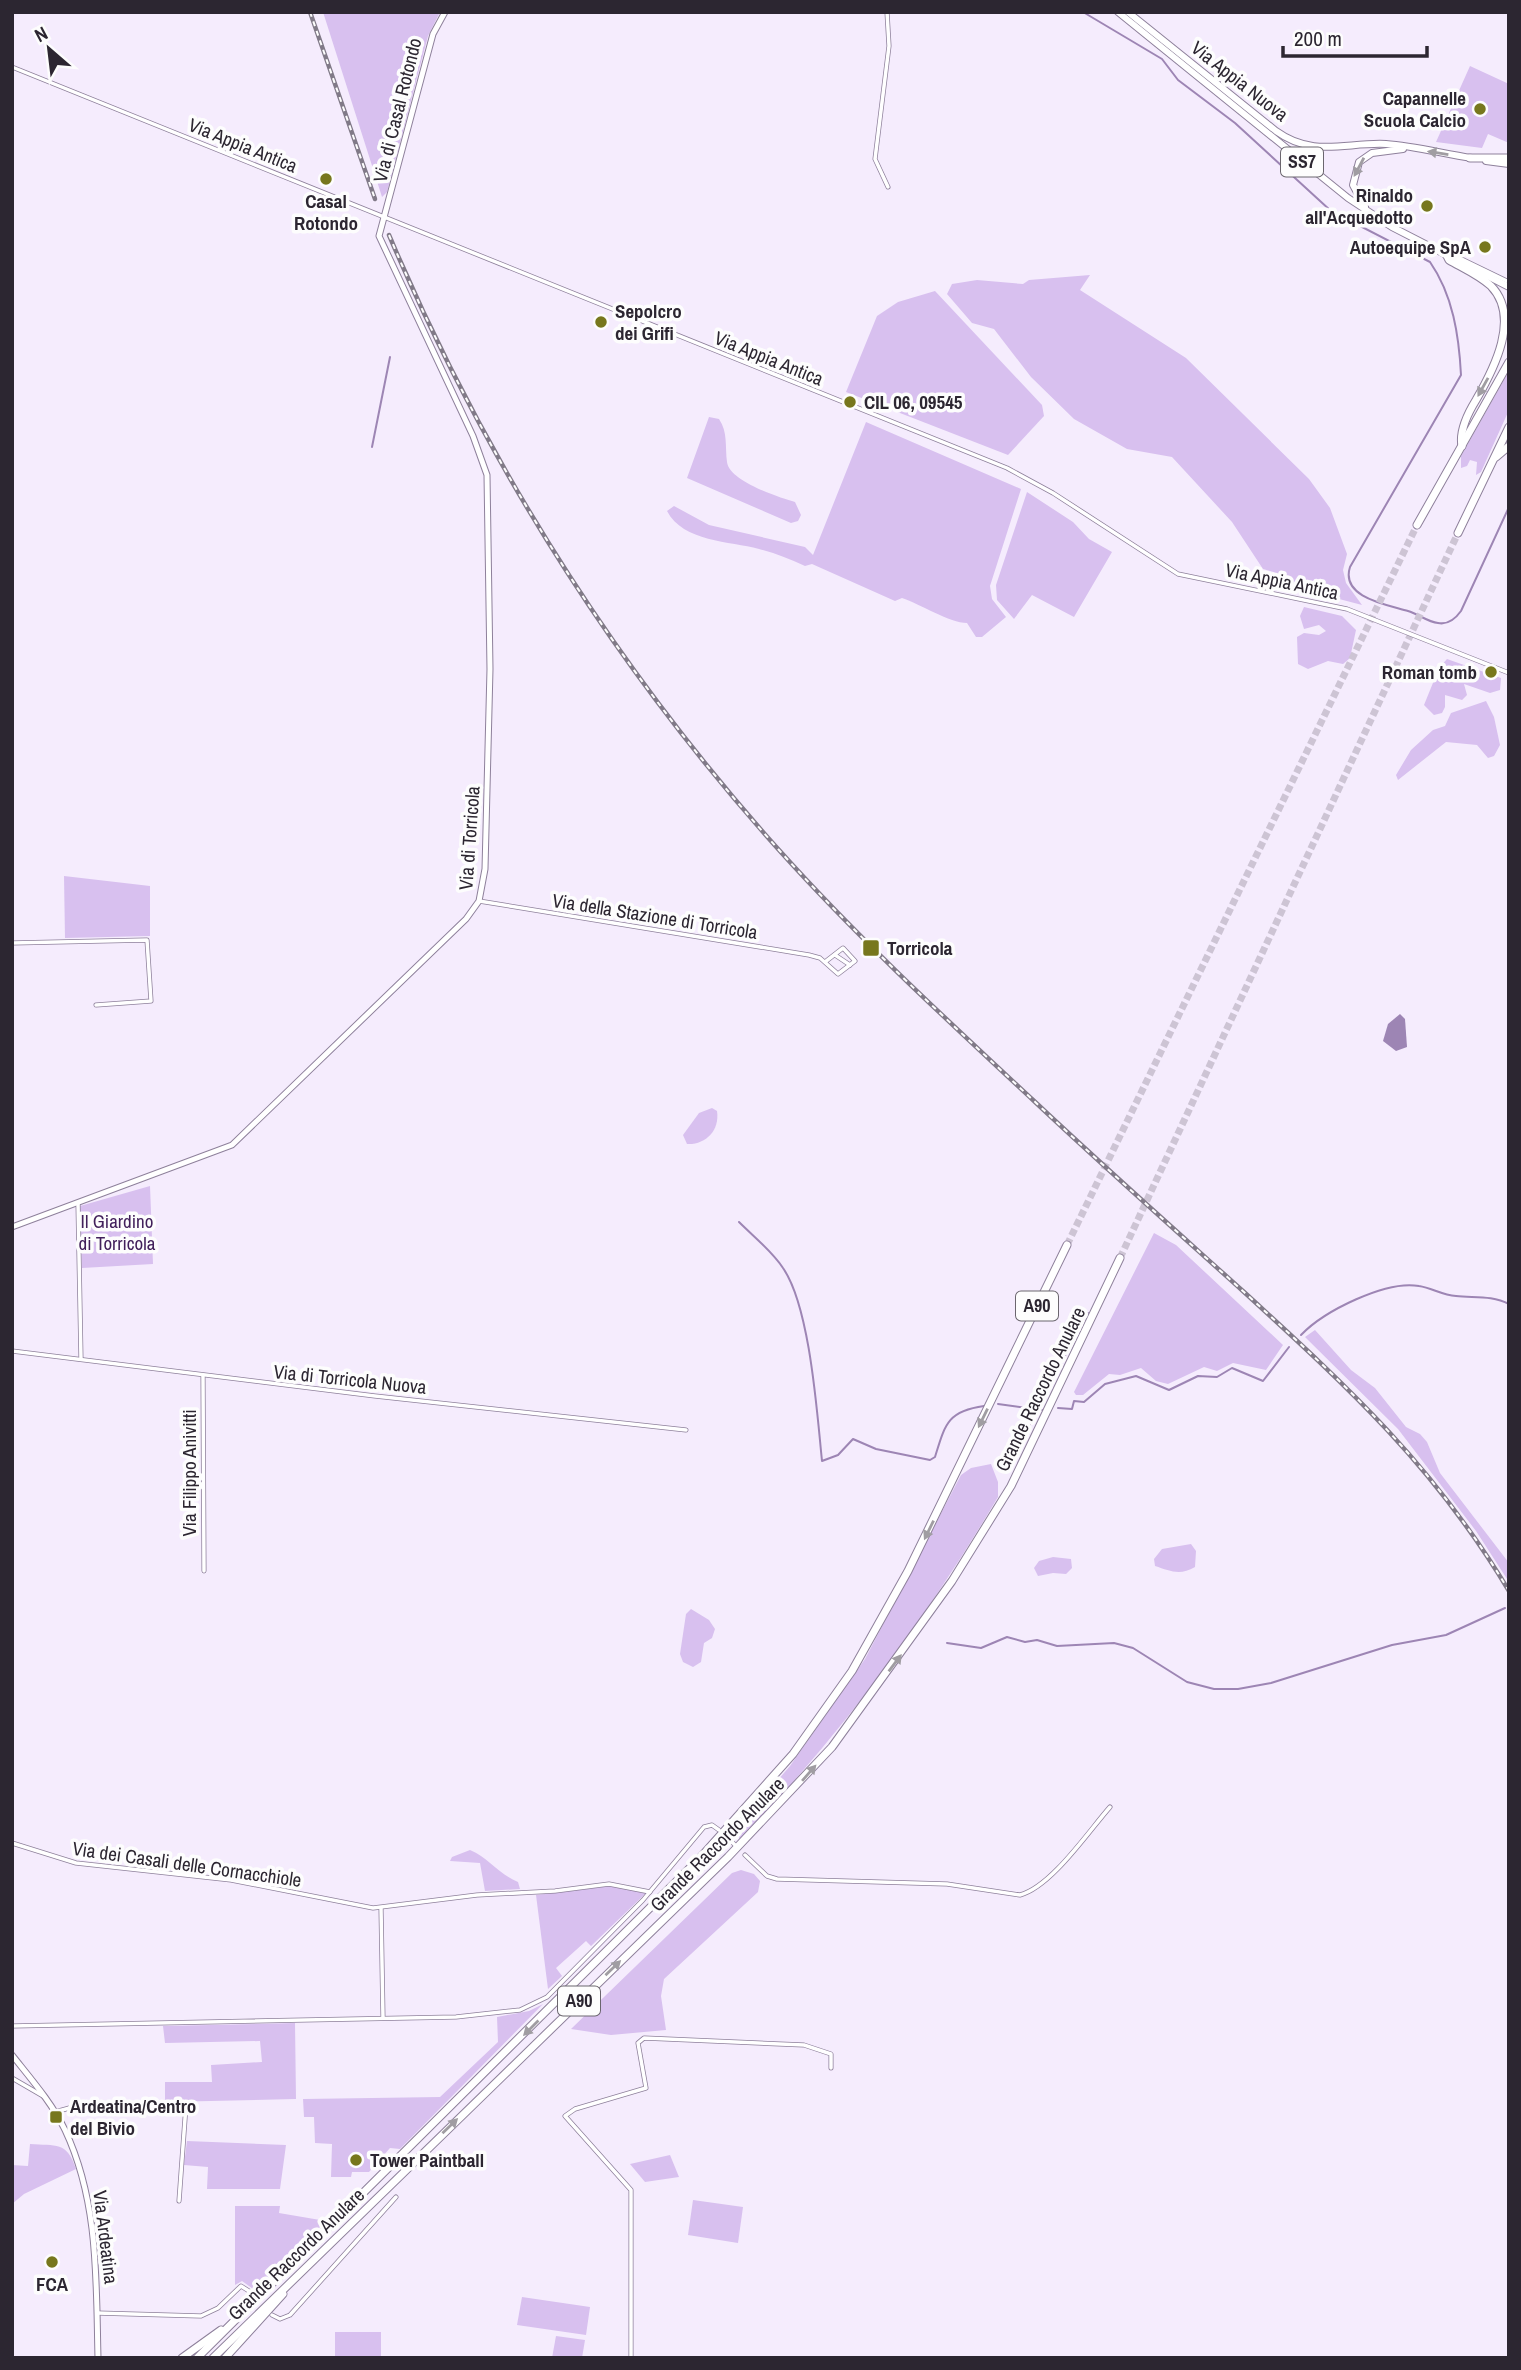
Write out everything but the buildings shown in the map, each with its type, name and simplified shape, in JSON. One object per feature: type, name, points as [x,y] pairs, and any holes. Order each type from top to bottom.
[{"type":"highway","points":[[1471,158],[1509,158]]},
{"type":"highway","points":[[1446,254],[1449,260],[1490,285],[1501,300],[1506,317],[1503,344],[1467,418],[1462,446]]},
{"type":"highway","points":[[1418,526],[1509,362]]},
{"type":"highway","points":[[1458,533],[1509,427]]},
{"type":"highway","points":[[1495,457],[1509,446]]},
{"type":"highway","name":"Grande Raccordo Anulare","points":[[197,2358],[700,1858],[803,1741],[871,1640],[908,1572],[1067,1245]]},
{"type":"highway","name":"Grande Raccordo Anulare","points":[[213,2358],[728,1857],[832,1747],[914,1637],[1004,1497],[1120,1258]]},
{"type":"highway","points":[[225,2358],[277,2302],[296,2277]]},
{"type":"highway","points":[[182,2358],[202,2341],[229,2326]]},
{"type":"main road","name":"Via Appia Nuova","points":[[1118,12],[1371,214],[1509,288]]},
{"type":"main road","name":"Via Appia Nuova","points":[[1128,12],[1289,140],[1323,149],[1375,145],[1509,164]]},
{"type":"main road","points":[[1371,214],[1354,190],[1353,175],[1357,165],[1371,153],[1405,148]]},
{"type":"street","name":"Via di Casal Rotondo","points":[[383,218],[399,170],[432,37],[445,12]]},
{"type":"street","points":[[887,12],[889,47],[875,159],[888,187]]},
{"type":"street","name":"Via Appia Antica","points":[[12,67],[1007,468],[1053,493],[1178,574],[1346,608],[1509,673]]},
{"type":"street","name":"Via di Torricola","points":[[12,1227],[208,1157],[238,1141],[466,919],[480,901],[485,869],[489,762],[487,475],[470,429],[383,247],[379,234],[383,218]]},
{"type":"street","name":"Via Appia Nuova","points":[[1428,245],[1509,282]]},
{"type":"street","name":"Via della Stazione di Torricola","points":[[480,901],[809,955],[825,962],[838,974],[850,965]]},
{"type":"street","points":[[12,943],[148,940],[151,1001],[96,1005]]},
{"type":"street","points":[[825,962],[834,955],[843,948],[855,961],[850,965],[834,955]]},
{"type":"street","points":[[78,1203],[81,1359]]},
{"type":"street","name":"Via di Torricola Nuova","points":[[12,1351],[203,1376],[686,1430]]},
{"type":"street","name":"Via Filippo Anivitti","points":[[203,1376],[204,1571]]},
{"type":"street","points":[[745,1855],[767,1876],[777,1879],[947,1884],[1020,1895],[1029,1893],[1046,1879],[1110,1807]]},
{"type":"street","points":[[12,2026],[475,2015],[532,2006],[560,1985],[650,1892],[702,1828],[710,1825],[719,1830]]},
{"type":"street","points":[[728,1838],[736,1846]]},
{"type":"street","name":"Via dei Casali delle Cornacchiole","points":[[12,1843],[76,1863],[231,1880],[381,1908],[477,1895],[555,1891],[608,1884],[650,1892]]},
{"type":"street","points":[[381,1908],[383,2018]]},
{"type":"street","points":[[631,2358],[631,2190],[565,2116],[575,2109],[646,2088],[638,2043],[646,2038],[804,2045],[831,2054],[831,2068]]},
{"type":"street","name":"Via Ardeatina","points":[[12,2055],[55,2112],[73,2149],[89,2204],[94,2236],[98,2358]]},
{"type":"street","points":[[12,2078],[45,2098]]},
{"type":"street","points":[[55,2112],[73,2107],[186,2105],[179,2201]]},
{"type":"street","points":[[272,2315],[280,2319],[290,2315],[396,2197]]},
{"type":"street","points":[[97,2313],[197,2316],[212,2312],[241,2286],[253,2293]]},
{"type":"green space","points":[[323,12],[440,12],[428,36],[387,192],[382,197]]},
{"type":"green space","name":"Capannelle Scuola Calcio","points":[[1470,66],[1509,84],[1509,143],[1488,134],[1482,148],[1436,142]]},
{"type":"green space","points":[[1090,275],[1080,290],[1186,358],[1309,479],[1330,508],[1347,554],[1343,570],[1346,583],[1362,605],[1301,589],[1277,573],[1263,569],[1232,522],[1172,457],[1127,449],[1074,419],[1031,377],[994,329],[972,323],[947,294],[952,284],[977,280],[1023,284],[1029,280]]},
{"type":"green space","points":[[935,291],[1042,405],[1044,416],[1008,455],[846,392],[877,316],[898,302]]},
{"type":"green space","points":[[1509,371],[1509,410],[1481,472],[1476,475],[1477,462],[1470,460],[1467,466],[1461,468],[1461,456]]},
{"type":"green space","points":[[709,417],[719,419],[722,424],[730,469],[745,482],[795,502],[801,515],[798,521],[791,523],[687,478]]},
{"type":"green space","points":[[866,422],[1021,489],[990,586],[992,599],[1006,617],[982,637],[976,637],[967,623],[944,617],[902,598],[895,601],[812,564],[805,566],[765,551],[695,535],[674,521],[667,511],[674,506],[709,525],[805,547],[813,555]]},
{"type":"green space","points":[[1027,492],[1073,522],[1089,539],[1112,552],[1074,617],[1032,595],[1014,619],[997,600],[996,585]]},
{"type":"green space","points":[[1304,607],[1342,616],[1356,630],[1350,658],[1343,664],[1328,661],[1308,669],[1298,664],[1297,637],[1304,633],[1319,635],[1326,631],[1319,625],[1304,629],[1300,616]]},
{"type":"green space","points":[[1447,659],[1501,678],[1500,690],[1490,693],[1464,684],[1467,695],[1462,700],[1445,695],[1442,713],[1434,715],[1424,705],[1439,668]]},
{"type":"green space","points":[[1486,701],[1494,717],[1500,745],[1494,756],[1488,758],[1477,745],[1446,742],[1398,780],[1396,775],[1411,750],[1433,730],[1445,726],[1451,713]]},
{"type":"green space","points":[[64,876],[150,886],[150,936],[65,938]]},
{"type":"green space","points":[[712,1108],[717,1111],[714,1130],[700,1142],[687,1144],[683,1135],[699,1113]]},
{"type":"green space","name":"Il Giardino di Torricola","points":[[150,1186],[153,1264],[82,1268],[80,1206]]},
{"type":"green space","points":[[1154,1233],[1176,1245],[1283,1345],[1266,1370],[1233,1363],[1217,1371],[1204,1367],[1168,1384],[1156,1381],[1141,1368],[1120,1375],[1109,1374],[1083,1395],[1076,1395],[1074,1392]]},
{"type":"green space","points":[[1315,1330],[1351,1370],[1375,1388],[1406,1427],[1420,1434],[1427,1442],[1440,1473],[1509,1563],[1509,1582],[1476,1531],[1398,1429],[1305,1337]]},
{"type":"green space","points":[[991,1464],[998,1482],[998,1497],[941,1588],[880,1676],[847,1718],[740,1839],[733,1832],[790,1766],[865,1659],[961,1475],[971,1468]]},
{"type":"green space","points":[[1191,1544],[1196,1551],[1195,1567],[1180,1572],[1155,1566],[1154,1559],[1162,1549]]},
{"type":"green space","points":[[1053,1557],[1071,1559],[1072,1568],[1066,1574],[1038,1576],[1034,1568],[1039,1561]]},
{"type":"green space","points":[[691,1609],[709,1620],[715,1629],[712,1638],[704,1643],[701,1662],[693,1667],[683,1662],[680,1654],[686,1614]]},
{"type":"green space","points":[[470,1850],[518,1882],[520,1889],[485,1891],[480,1863],[450,1861],[452,1857]]},
{"type":"green space","points":[[741,1870],[754,1874],[760,1881],[758,1892],[664,1979],[661,1996],[666,2030],[611,2035],[571,2029],[732,1873]]},
{"type":"green space","points":[[610,1886],[646,1893],[591,1946],[586,1941],[556,1968],[562,1976],[548,1989],[536,1895]]},
{"type":"green space","points":[[543,2004],[400,2149],[390,2148],[369,2172],[352,2172],[351,2177],[331,2177],[332,2144],[315,2143],[314,2117],[304,2117],[303,2099],[440,2097],[498,2042],[497,2017],[529,2011]]},
{"type":"green space","points":[[295,2023],[296,2099],[165,2102],[165,2082],[212,2082],[211,2065],[262,2062],[260,2041],[165,2043],[163,2026]]},
{"type":"green space","points":[[187,2141],[286,2145],[280,2189],[207,2189],[208,2167],[184,2165]]},
{"type":"green space","points":[[30,2144],[54,2145],[64,2149],[76,2169],[24,2194],[12,2204],[12,2165],[28,2166]]},
{"type":"green space","points":[[670,2155],[679,2177],[645,2182],[630,2164]]},
{"type":"green space","points":[[693,2200],[743,2207],[738,2243],[688,2235]]},
{"type":"green space","points":[[235,2206],[280,2206],[279,2213],[326,2221],[256,2291],[242,2281],[235,2285]]},
{"type":"green space","points":[[522,2297],[590,2307],[586,2335],[517,2325]]},
{"type":"green space","points":[[335,2332],[381,2332],[381,2358],[335,2358]]},
{"type":"green space","points":[[556,2336],[585,2340],[582,2358],[552,2358]]},
{"type":"shaded area","points":[[1400,1014],[1405,1019],[1407,1047],[1396,1051],[1383,1041],[1388,1024]]},
{"type":"waterway","points":[[1083,12],[1162,59],[1178,80],[1235,123],[1331,211],[1430,262],[1438,275],[1449,302],[1456,331],[1461,375],[1350,567],[1349,578],[1352,586],[1359,593],[1379,603],[1434,622],[1448,622],[1461,611],[1509,507]]},
{"type":"waterway","points":[[372,447],[390,357]]},
{"type":"waterway","points":[[739,1222],[783,1268],[800,1308],[811,1361],[822,1461],[838,1455],[853,1439],[876,1449],[930,1460],[935,1457],[949,1421],[962,1412],[984,1406]]},
{"type":"waterway","points":[[1301,1335],[1324,1316],[1356,1299],[1405,1285],[1451,1295],[1490,1298],[1509,1304]]},
{"type":"waterway","points":[[1008,1443],[1025,1434],[1076,1334],[1082,1316],[1088,1313]]},
{"type":"waterway","points":[[1058,1408],[1072,1409],[1074,1401],[1084,1402],[1105,1384],[1136,1376],[1169,1390],[1198,1376],[1217,1377],[1232,1368],[1263,1381],[1289,1347]]},
{"type":"waterway","points":[[998,1404],[1042,1410]]},
{"type":"waterway","points":[[947,1643],[981,1648],[1007,1637],[1025,1642],[1037,1640],[1057,1646],[1114,1643],[1133,1648],[1187,1682],[1214,1689],[1238,1689],[1271,1683],[1392,1645],[1446,1635],[1505,1608]]},
{"type":"tunnel","points":[[1067,1245],[1417,525]]},
{"type":"tunnel","points":[[1120,1258],[1458,533]]},
{"type":"railway","points":[[310,12],[375,199]]},
{"type":"railway","points":[[389,235],[467,401],[558,559],[662,708],[719,780],[809,883],[903,978],[1355,1396],[1451,1505],[1509,1591]]},
{"type":"place","name":"Capannelle Scuola Calcio","points":[[1480,109]]},
{"type":"place","name":"Casal Rotondo","points":[[326,179]]},
{"type":"place","name":"Rinaldo all'Acquedotto","points":[[1427,206]]},
{"type":"place","name":"Autoequipe SpA","points":[[1485,247]]},
{"type":"place","name":"Sepolcro dei Grifi","points":[[601,322]]},
{"type":"place","name":"CIL 06, 09545","points":[[850,402]]},
{"type":"place","name":"Roman tomb","points":[[1491,672]]},
{"type":"place","name":"Torricola","points":[[871,948]]},
{"type":"place","name":"Ardeatina/Centro del Bivio","points":[[56,2117]]},
{"type":"place","name":"Tower Paintball","points":[[356,2160]]},
{"type":"place","name":"FCA","points":[[52,2262]]}]
